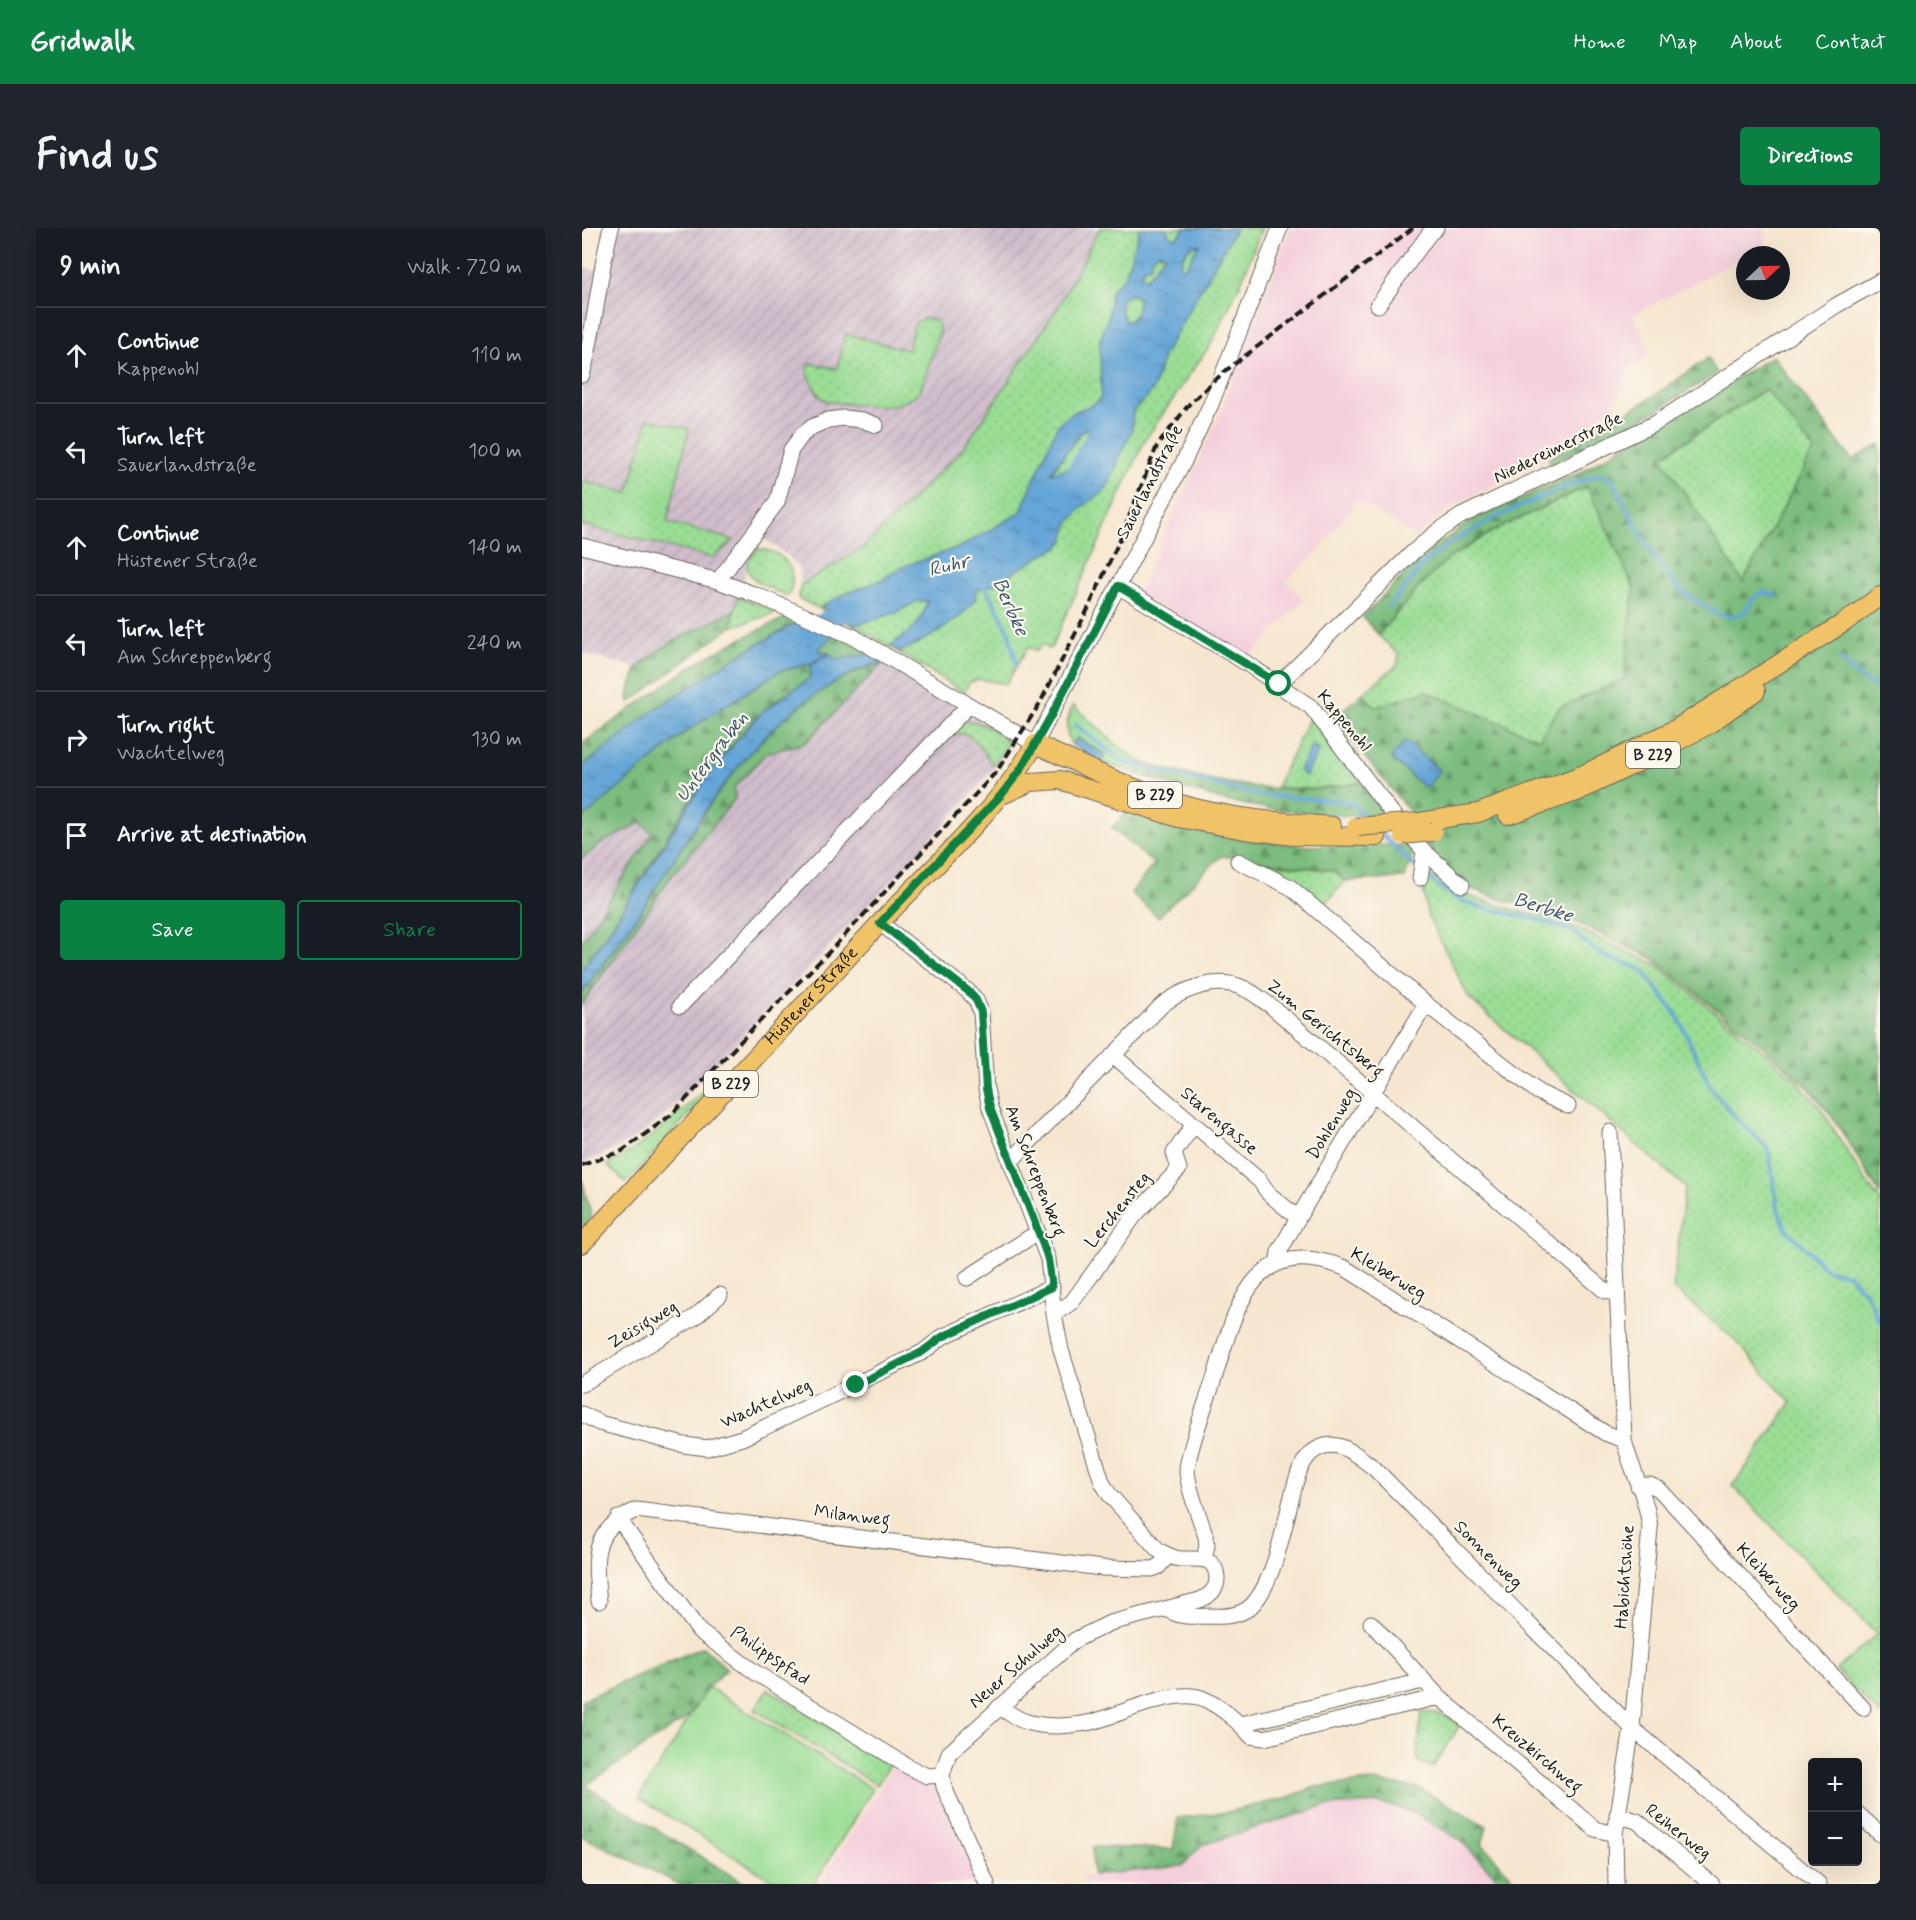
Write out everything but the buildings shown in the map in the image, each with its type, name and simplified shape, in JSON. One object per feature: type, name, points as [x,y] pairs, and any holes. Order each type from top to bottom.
[{"type":"main road","name":"B 229","points":[[1002,794],[1031,782],[1060,780],[1178,818],[1294,836],[1377,837],[1427,827],[1478,813],[1582,775],[1677,728],[1845,622],[1880,596]]},
{"type":"main road","points":[[1035,744],[1044,764],[1060,780]]},
{"type":"main road","name":"Hüstener Straße","points":[[582,1244],[1002,794],[1022,767],[1035,744]]},
{"type":"main road","name":"B 229","points":[[1035,744],[1111,779],[1182,804],[1295,823],[1356,828],[1427,827]]},
{"type":"street","points":[[582,375],[590,348],[602,261],[611,228]]},
{"type":"street","name":"Sauerlandstraße","points":[[1035,744],[1211,404],[1280,228]]},
{"type":"street","points":[[1378,305],[1429,234],[1436,228]]},
{"type":"street","name":"Niedereimerstraße","points":[[1279,684],[1413,552],[1438,531],[1461,516],[1656,423],[1837,305],[1880,280]]},
{"type":"street","points":[[718,581],[777,502],[790,450],[802,435],[812,427],[828,420],[844,418],[862,420],[876,425]]},
{"type":"street","points":[[582,546],[718,581],[756,595],[854,638],[1035,744]]},
{"type":"street","name":"Kappenohl","points":[[1118,586],[1279,684],[1311,707],[1392,813],[1422,864],[1462,885]]},
{"type":"street","points":[[680,1006],[968,706]]},
{"type":"street","points":[[1238,861],[1290,887],[1426,1004],[1538,1092],[1568,1106]]},
{"type":"street","name":"Am Schreppenberg","points":[[880,923],[968,991],[979,1005],[983,1030],[984,1069],[990,1108],[1048,1259],[1054,1314],[1061,1350],[1102,1482],[1109,1494],[1158,1550],[1168,1556]]},
{"type":"street","name":"Zum Gerichtsberg","points":[[1010,1162],[1172,997],[1201,986],[1224,983],[1243,988],[1271,1006],[1605,1291],[1617,1294]]},
{"type":"street","name":"Dohlenweg","points":[[1277,1263],[1279,1252],[1298,1218],[1426,1004]]},
{"type":"street","name":"Starengasse","points":[[1113,1055],[1260,1181],[1269,1194],[1298,1218]]},
{"type":"street","name":"Lerchensteg","points":[[1054,1314],[1072,1302],[1135,1215],[1179,1168],[1174,1153],[1194,1124]]},
{"type":"street","name":"Habichtshöhe","points":[[1610,1132],[1624,1440],[1638,1486],[1646,1503],[1650,1528],[1632,1728],[1615,1834],[1616,1884]]},
{"type":"street","points":[[967,1278],[1038,1232]]},
{"type":"street","name":"Kleiberweg","points":[[1277,1263],[1295,1259],[1320,1260],[1344,1268],[1605,1433],[1624,1440]]},
{"type":"street","points":[[1168,1556],[1179,1559],[1204,1559],[1206,1537],[1190,1489],[1187,1468],[1240,1302],[1251,1283],[1277,1263]]},
{"type":"street","name":"Wachtelweg","points":[[582,1414],[599,1423],[684,1445],[707,1448],[742,1438],[922,1352],[942,1337],[1052,1287]]},
{"type":"street","name":"Zeisigweg","points":[[582,1384],[695,1317],[720,1295]]},
{"type":"street","name":"Sonnenweg","points":[[1168,1609],[1172,1613],[1183,1616],[1227,1617],[1253,1605],[1263,1590],[1278,1548],[1301,1466],[1313,1450],[1327,1446],[1339,1446],[1354,1453],[1373,1467],[1632,1728],[1819,1884]]},
{"type":"street","name":"Kleiberweg","points":[[1638,1486],[1650,1485],[1659,1489],[1863,1708]]},
{"type":"street","name":"Milanweg","points":[[618,1518],[636,1510],[1102,1568],[1152,1569],[1158,1567],[1168,1556]]},
{"type":"street","points":[[599,1601],[595,1563],[603,1534],[618,1518]]},
{"type":"street","name":"Philippspfad","points":[[618,1518],[699,1630],[756,1673],[909,1767],[927,1776],[942,1775]]},
{"type":"street","name":"Neuer Schulweg","points":[[942,1775],[949,1753],[1075,1640],[1110,1623],[1168,1609],[1208,1596],[1215,1589],[1217,1575],[1212,1564],[1204,1559]]},
{"type":"street","name":"Kreuzkirchweg","points":[[1371,1623],[1438,1697],[1595,1829],[1615,1834]]},
{"type":"street","points":[[1241,1724],[1423,1681]]},
{"type":"street","points":[[999,1707],[1026,1722],[1045,1725],[1076,1724],[1092,1722],[1172,1697],[1188,1696],[1203,1698],[1241,1724],[1251,1736],[1264,1738],[1438,1697]]},
{"type":"street","points":[[942,1775],[944,1788],[987,1884]]},
{"type":"street","name":"Reiherweg","points":[[1617,1815],[1637,1821],[1712,1884]]},
{"type":"street","points":[[1862,1818],[1880,1834]]},
{"type":"shaded area","points":[[620,228],[1100,228],[1057,309],[962,450],[863,548],[801,585],[799,568],[788,556],[764,539],[749,560],[734,610],[668,644],[637,668],[582,653],[582,267],[608,273]]},
{"type":"shaded area","points":[[1290,228],[1766,228],[1766,245],[1736,246],[1736,261],[1633,315],[1650,354],[1629,369],[1613,402],[1619,417],[1549,458],[1456,504],[1416,537],[1357,500],[1316,554],[1286,581],[1303,600],[1248,658],[1137,594],[1220,413]]},
{"type":"shaded area","points":[[883,663],[1005,735],[1011,742],[999,763],[805,973],[664,1116],[618,1148],[582,1163],[582,1004],[673,874],[735,799],[734,788],[766,753],[805,742]]},
{"type":"shaded area","points":[[643,822],[652,834],[582,941],[582,859],[600,844]]},
{"type":"shaded area","points":[[893,1767],[938,1791],[979,1884],[819,1884]]},
{"type":"shaded area","points":[[1380,1803],[1412,1812],[1459,1839],[1503,1884],[1085,1884],[1082,1877],[1181,1866],[1202,1845],[1325,1806]]},
{"type":"green space","points":[[1100,228],[1262,228],[1242,280],[1212,342],[1145,440],[1052,646],[1049,649],[1042,644],[1037,651],[1028,647],[1006,684],[979,679],[968,683],[963,692],[868,633],[798,598],[801,585],[863,548],[962,450],[1057,309]]},
{"type":"green space","points":[[925,318],[936,321],[940,330],[920,392],[895,405],[871,405],[824,400],[814,388],[807,372],[810,363],[837,369],[846,334],[908,350],[915,323]]},
{"type":"green space","points":[[1773,356],[1852,460],[1880,444],[1880,1194],[1836,1122],[1809,1088],[1760,1044],[1652,958],[1567,918],[1496,898],[1462,885],[1426,844],[1434,841],[1333,718],[1362,694],[1376,707],[1425,691],[1539,739],[1559,708],[1624,679],[1634,588],[1587,486],[1493,531],[1449,558],[1420,586],[1378,635],[1363,617],[1419,559],[1470,521],[1581,472]],"holes":[[[1765,389],[1814,450],[1743,582],[1661,457]]]},
{"type":"green space","points":[[1708,358],[1717,373],[1652,413],[1551,464],[1549,458],[1648,400]]},
{"type":"green space","points":[[1766,389],[1815,450],[1743,583],[1661,457]]},
{"type":"green space","points":[[648,419],[689,429],[667,522],[734,540],[712,558],[582,525],[582,481],[628,493]]},
{"type":"green space","points":[[1588,486],[1634,588],[1624,679],[1559,708],[1539,740],[1426,691],[1376,707],[1362,694],[1397,665],[1399,655],[1378,635],[1420,586],[1449,558],[1493,531]]},
{"type":"green space","points":[[759,549],[776,554],[788,564],[792,579],[788,596],[762,584],[749,573],[747,566],[750,558]]},
{"type":"green space","points":[[738,597],[775,611],[773,614],[731,627]]},
{"type":"green space","points":[[734,610],[731,627],[629,703],[628,696],[637,668],[668,644]]},
{"type":"green space","points":[[787,617],[804,618],[873,653],[882,662],[872,653],[837,660],[829,654],[810,667],[809,679],[760,714],[710,773],[582,969],[582,941],[652,834],[642,822],[600,844],[582,859],[582,819],[685,732],[779,671],[808,665],[828,654],[817,650],[834,634],[803,619],[736,657],[657,708],[582,767],[582,744],[690,667],[736,641]]},
{"type":"green space","points":[[882,662],[805,743],[766,753],[734,788],[735,799],[673,874],[582,1004],[582,993],[640,912],[719,792],[745,759],[773,728],[805,701],[841,679]]},
{"type":"green space","points":[[1073,705],[1118,746],[1142,763],[1139,775],[1101,762],[1105,754],[1077,738],[1072,745],[1067,725]]},
{"type":"green space","points":[[1311,715],[1361,783],[1314,789],[1276,787]]},
{"type":"green space","points":[[968,721],[990,728],[1009,743],[993,765],[971,737],[959,734],[952,736],[913,777],[910,775],[959,723]]},
{"type":"green space","points":[[1142,763],[1206,779],[1249,786],[1315,789],[1361,783],[1385,816],[1347,816],[1270,809],[1226,801],[1139,775]]},
{"type":"green space","points":[[1129,810],[1183,828],[1245,840],[1308,846],[1410,845],[1412,856],[1405,878],[1345,881],[1334,871],[1221,856],[1158,917],[1131,893],[1154,864],[1112,828]]},
{"type":"green space","points":[[1253,861],[1334,871],[1345,881],[1322,908]]},
{"type":"green space","points":[[1429,873],[1462,894],[1525,913],[1550,916],[1657,965],[1798,1082],[1821,1109],[1867,1183],[1880,1199],[1880,1715],[1836,1670],[1877,1634],[1733,1486],[1791,1403],[1734,1339],[1673,1288],[1685,1187],[1469,998],[1427,914],[1423,887]]},
{"type":"green space","points":[[724,1070],[728,1072],[626,1183],[607,1165],[655,1134]]},
{"type":"green space","points":[[582,1179],[592,1218],[582,1229]]},
{"type":"green space","points":[[703,1647],[727,1669],[708,1687],[688,1717],[585,1786],[746,1884],[679,1884],[582,1836],[582,1700]]},
{"type":"green space","points":[[708,1687],[873,1789],[814,1884],[778,1884],[639,1798]]},
{"type":"green space","points":[[768,1689],[890,1765],[877,1785],[755,1710]]},
{"type":"green space","points":[[1421,1712],[1442,1715],[1460,1725],[1433,1767],[1417,1761]]},
{"type":"green space","points":[[1373,1781],[1418,1788],[1487,1826],[1482,1844],[1518,1884],[1503,1884],[1459,1839],[1412,1812],[1380,1803],[1325,1806],[1202,1845],[1182,1866],[1093,1875],[1092,1847],[1173,1849],[1178,1818],[1227,1812],[1286,1798],[1315,1787]]},
{"type":"water","points":[[1140,228],[1166,228],[1169,235],[1176,238],[1185,228],[1236,228],[1163,356],[1153,390],[1133,411],[1132,430],[1119,457],[1114,474],[1104,492],[1082,507],[1068,524],[1065,538],[1059,547],[993,585],[976,590],[975,601],[958,617],[930,636],[900,652],[890,646],[918,622],[927,601],[918,601],[895,613],[856,625],[821,607],[842,595],[877,582],[905,566],[960,547],[1020,513],[1058,424],[1076,411],[1093,405],[1101,397],[1100,340],[1108,319],[1111,290],[1125,276]],"holes":[[[1199,244],[1185,268],[1180,268],[1185,252]],[[1159,252],[1165,255],[1146,279],[1141,275],[1145,267],[1151,266],[1152,258]],[[1131,294],[1139,299],[1136,314],[1126,322],[1121,311],[1122,299]],[[1113,418],[1100,449],[1084,466],[1051,473],[1082,431]]]},
{"type":"water","points":[[803,619],[834,634],[818,650],[829,653],[808,665],[779,671],[685,732],[582,819],[582,767],[657,708],[736,657]]},
{"type":"water","points":[[872,653],[882,663],[868,666],[848,675],[799,706],[772,729],[748,755],[726,782],[640,912],[582,993],[582,969],[606,936],[711,770],[762,712],[809,679],[810,667],[829,654],[837,660]]},
{"type":"water","points":[[1077,738],[1105,754],[1101,762],[1072,745]]},
{"type":"water","points":[[1406,741],[1440,771],[1425,788],[1391,758]]},
{"type":"water","points":[[1312,745],[1319,750],[1306,776],[1299,771]]},
{"type":"waterway","name":"Ruhr","points":[[1063,489],[1073,480],[1117,398]]},
{"type":"waterway","points":[[1389,607],[1425,562],[1450,543],[1496,517],[1600,474],[1611,478],[1651,552],[1679,590],[1719,615],[1736,616],[1744,613],[1754,598],[1765,592],[1776,596]]},
{"type":"waterway","name":"Berbke","points":[[984,584],[1008,629],[1016,663]]},
{"type":"waterway","name":"Ruhr","points":[[806,633],[863,602]]},
{"type":"waterway","points":[[1841,660],[1861,679],[1880,688]]},
{"type":"waterway","name":"Berbke","points":[[1075,725],[1126,763],[1259,795],[1351,802],[1369,821]]},
{"type":"waterway","name":"Berbke","points":[[1382,835],[1418,869]]},
{"type":"waterway","name":"Berbke","points":[[1424,874],[1452,897],[1479,907],[1543,921],[1572,931],[1601,955],[1642,969],[1678,1017],[1711,1088],[1736,1118],[1768,1148],[1778,1209],[1786,1229],[1827,1270],[1848,1274],[1867,1294],[1880,1323]]},
{"type":"railway","points":[[582,1165],[622,1151],[671,1115],[831,950],[997,771],[1040,703],[1088,609],[1121,537],[1157,446],[1190,403],[1224,372],[1413,228]]},
{"type":"route","points":[[856,1385],[922,1352],[942,1337],[1052,1287],[1048,1259],[990,1108],[986,1089],[983,1030],[979,1005],[968,991],[880,923],[1002,794],[1021,769],[1118,586],[1279,684]]},
{"type":"water label","name":"Untergraben","points":[[712,757]]}]
